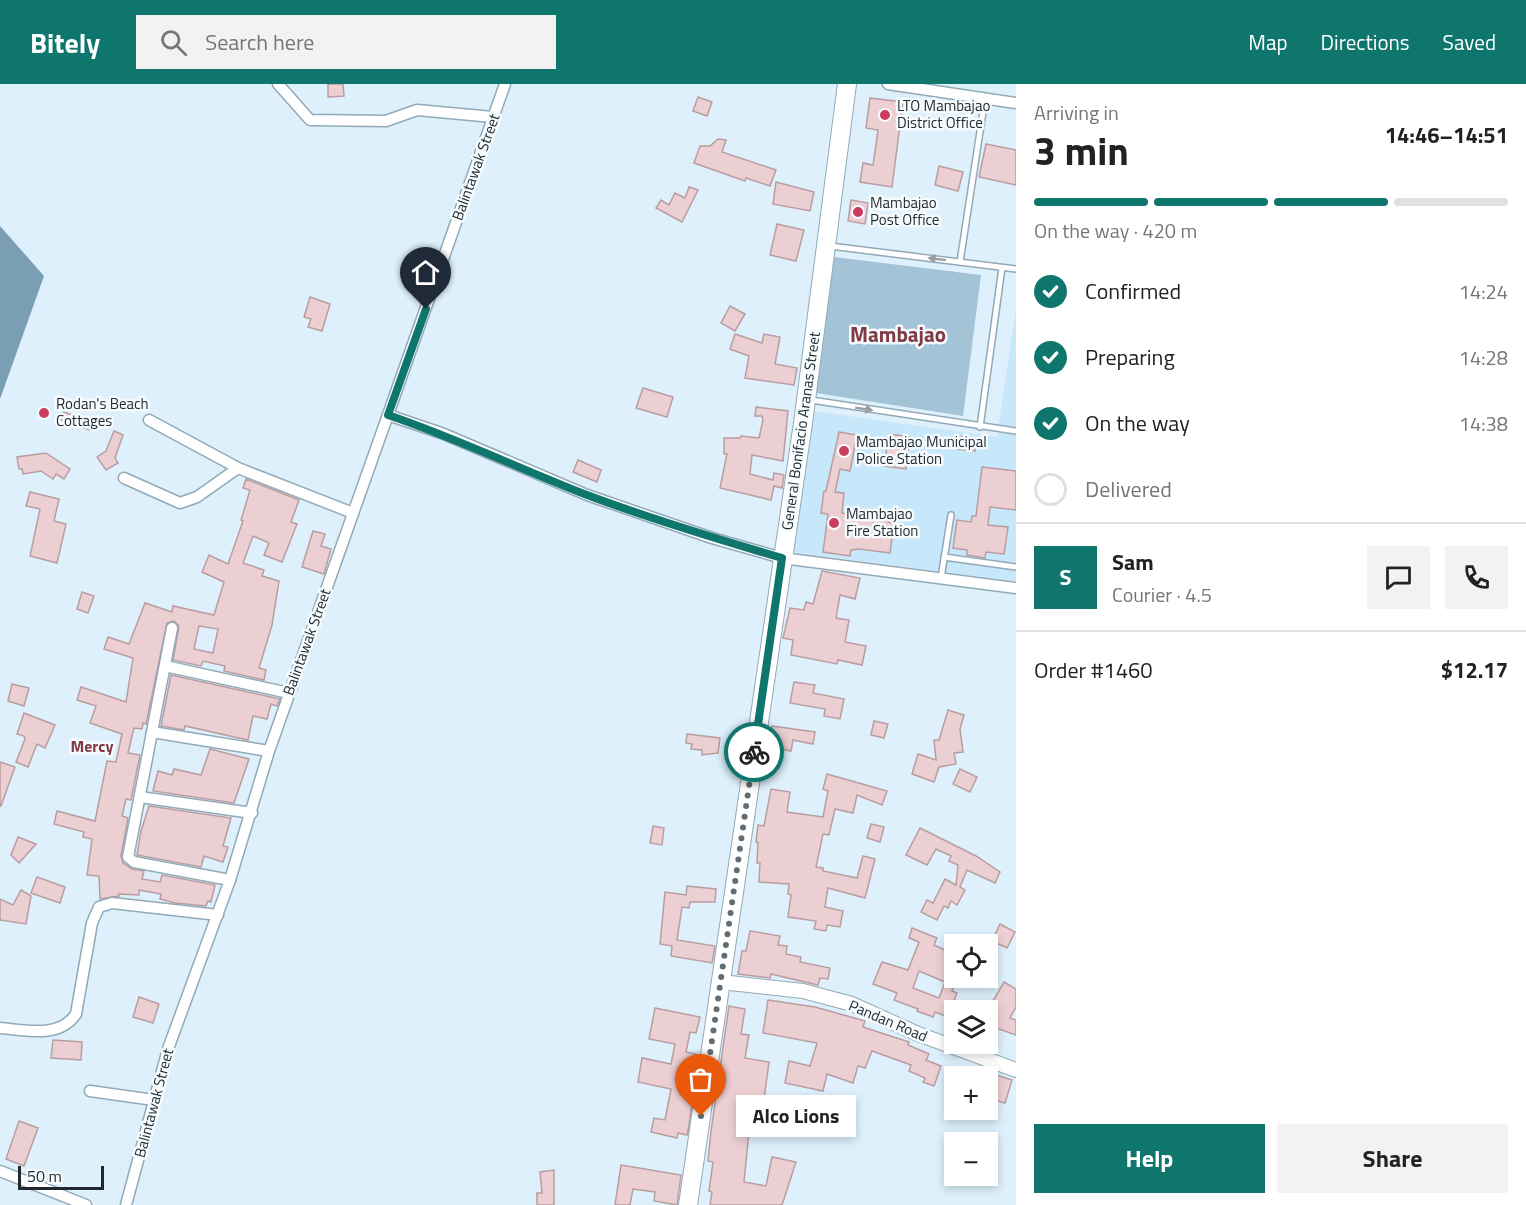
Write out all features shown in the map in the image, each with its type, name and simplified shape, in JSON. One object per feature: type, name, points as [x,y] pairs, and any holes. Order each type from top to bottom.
[{"type":"main road","name":"General Bonifacio Aranas Street","points":[[688,1205],[806,400],[847,84]]},
{"type":"street","points":[[278,84],[310,120],[386,121],[417,110],[493,117]]},
{"type":"street","name":"Balintawak Street","points":[[126,1205],[168,1049],[230,880],[289,693],[505,84]]},
{"type":"street","points":[[888,84],[1016,103]]},
{"type":"street","points":[[388,415],[444,434],[587,495],[712,538],[782,558],[1016,588]]},
{"type":"street","points":[[149,420],[238,468],[353,513]]},
{"type":"street","points":[[124,478],[180,503],[197,497],[238,468]]},
{"type":"street","points":[[172,628],[129,860],[230,880]]},
{"type":"street","points":[[165,666],[289,693]]},
{"type":"street","points":[[152,732],[269,751]]},
{"type":"street","points":[[140,797],[252,813]]},
{"type":"street","points":[[0,1028],[41,1032],[54,1030],[72,1021],[76,1014],[92,923],[99,907],[112,903],[218,915]]},
{"type":"street","name":"Pandan Road","points":[[721,982],[803,992],[852,1004],[918,1034],[1016,1070]]},
{"type":"street","points":[[90,1090],[154,1100]]},
{"type":"street","points":[[0,1171],[86,1205]]},
{"type":"lane","points":[[960,262],[985,99]]},
{"type":"lane","points":[[826,245],[1016,269]]},
{"type":"lane","points":[[980,427],[1002,268]]},
{"type":"lane","points":[[806,400],[1016,431]]},
{"type":"lane","points":[[940,578],[951,515]]},
{"type":"lane","points":[[944,557],[1016,567]]},
{"type":"shaded area","points":[[0,226],[44,276],[0,399]]},
{"type":"shaded area","points":[[834,257],[981,275],[963,416],[816,393]]},
{"type":"shaded area","points":[[1016,309],[1016,581],[792,552],[813,411],[997,437]]},
{"type":"building","points":[[328,84],[343,84],[344,96],[328,97]]},
{"type":"building","points":[[698,97],[712,102],[707,116],[693,111]]},
{"type":"building","points":[[870,98],[903,102],[892,187],[860,182],[863,163],[873,165],[878,130],[866,128]]},
{"type":"building","points":[[718,139],[726,140],[722,152],[776,170],[770,186],[746,178],[745,181],[694,163],[700,146],[710,146]]},
{"type":"building","points":[[986,144],[1016,150],[1016,185],[979,177]]},
{"type":"building","points":[[939,166],[963,172],[958,191],[935,185]]},
{"type":"building","points":[[776,182],[814,192],[810,211],[773,204]]},
{"type":"building","points":[[689,187],[698,190],[682,222],[656,208],[661,200],[669,205],[675,193],[685,198]]},
{"type":"building","name":"Mambajao Post Office","points":[[851,200],[868,203],[865,224],[848,221]]},
{"type":"building","points":[[777,224],[804,230],[796,261],[770,255]]},
{"type":"building","points":[[310,297],[330,304],[322,331],[308,327],[311,319],[304,317]]},
{"type":"building","points":[[730,306],[745,314],[735,331],[721,323]]},
{"type":"building","points":[[735,334],[762,343],[764,334],[780,337],[775,364],[797,368],[794,385],[745,378],[749,356],[730,349]]},
{"type":"building","points":[[643,388],[673,397],[667,417],[636,408]]},
{"type":"building","points":[[756,407],[788,411],[783,461],[752,455],[750,474],[773,480],[774,473],[784,475],[782,488],[774,486],[771,500],[720,488],[727,454],[724,454],[724,438],[740,438],[741,436],[759,438],[763,420],[762,416],[755,416]]},
{"type":"building","points":[[64,412],[93,422],[90,430],[61,420]]},
{"type":"building","points":[[114,431],[123,435],[115,458],[118,463],[106,470],[97,457],[106,451]]},
{"type":"building","points":[[839,432],[857,435],[850,471],[840,469],[835,492],[844,493],[842,513],[872,517],[872,513],[889,515],[888,522],[894,523],[890,553],[859,549],[851,550],[850,556],[823,552],[828,514],[821,513],[824,491],[826,491]]},
{"type":"building","points":[[889,434],[910,437],[906,469],[884,466]]},
{"type":"building","points":[[957,436],[976,438],[975,451],[956,449]]},
{"type":"building","points":[[46,453],[70,469],[64,479],[56,474],[53,479],[41,471],[23,474],[22,469],[19,469],[17,457]]},
{"type":"building","points":[[578,460],[601,470],[597,482],[573,472]]},
{"type":"building","points":[[982,467],[1016,471],[1016,510],[990,507],[988,525],[1008,527],[1004,554],[986,552],[985,558],[967,555],[967,550],[953,548],[957,520],[971,522],[972,516],[976,516]]},
{"type":"building","points":[[246,479],[299,500],[291,522],[297,524],[282,562],[264,555],[269,543],[253,536],[243,563],[264,570],[262,576],[279,581],[272,625],[259,668],[266,670],[264,680],[224,671],[225,666],[203,661],[201,666],[173,660],[179,626],[174,621],[167,623],[146,724],[143,723],[142,729],[134,728],[128,753],[140,755],[131,800],[126,799],[122,816],[128,818],[121,856],[123,863],[132,869],[144,871],[142,879],[160,882],[162,875],[215,885],[211,902],[208,901],[206,906],[175,903],[160,899],[161,894],[139,890],[139,895],[119,894],[119,896],[100,899],[99,876],[87,875],[92,839],[83,837],[84,832],[54,824],[57,811],[95,821],[107,761],[116,762],[122,734],[90,723],[96,706],[77,700],[81,687],[126,702],[133,658],[104,649],[108,637],[129,644],[145,603],[172,612],[173,606],[214,615],[224,582],[202,572],[209,555],[228,564],[243,521],[241,520],[250,490],[243,488]],"holes":[[[199,626],[218,629],[213,653],[194,649]]]},
{"type":"building","points":[[30,492],[59,499],[54,521],[66,524],[57,563],[30,556],[40,509],[26,506]]},
{"type":"building","points":[[313,531],[325,534],[321,546],[331,549],[324,574],[302,567]]},
{"type":"building","points":[[822,571],[860,578],[855,599],[840,595],[836,618],[849,620],[845,642],[866,646],[862,665],[838,660],[837,664],[791,655],[793,640],[783,638],[790,608],[804,610],[806,602],[813,604]]},
{"type":"building","points":[[82,592],[94,596],[88,613],[77,609]]},
{"type":"building","points":[[171,675],[280,699],[277,706],[271,704],[267,719],[253,716],[248,740],[185,726],[184,730],[161,726]]},
{"type":"building","points":[[794,682],[815,685],[813,693],[844,699],[840,719],[824,716],[825,709],[790,703]]},
{"type":"building","points":[[12,684],[29,688],[24,706],[8,701]]},
{"type":"building","points":[[948,710],[964,715],[960,729],[963,752],[954,753],[956,764],[939,767],[934,782],[912,774],[918,754],[936,760],[934,740],[939,740]]},
{"type":"building","points":[[24,713],[55,725],[45,748],[37,744],[28,767],[16,762],[25,739],[24,736],[17,734]]},
{"type":"building","points":[[874,721],[888,724],[884,738],[871,735]]},
{"type":"building","points":[[772,726],[815,732],[813,744],[793,740],[791,751],[768,746]]},
{"type":"building","points":[[687,734],[720,738],[718,753],[702,755],[702,750],[691,749],[692,744],[686,743]]},
{"type":"building","points":[[210,749],[249,759],[234,803],[153,791],[158,771],[172,775],[174,769],[201,775]]},
{"type":"building","points":[[0,762],[15,767],[1,806],[0,806]]},
{"type":"building","points":[[960,769],[977,777],[970,792],[953,784]]},
{"type":"building","points":[[827,774],[887,791],[882,805],[857,795],[853,813],[835,809],[829,835],[823,834],[816,867],[823,868],[823,871],[857,878],[863,856],[875,859],[865,898],[828,888],[825,907],[843,911],[840,927],[827,925],[826,931],[814,929],[816,921],[788,917],[791,895],[788,894],[789,884],[759,882],[760,863],[757,863],[758,842],[756,842],[758,825],[764,826],[771,789],[790,792],[787,812],[823,817],[828,791],[823,789]]},
{"type":"building","points":[[149,806],[231,818],[223,846],[228,847],[223,862],[204,856],[201,867],[137,855],[141,831]]},
{"type":"building","points":[[871,824],[884,827],[880,842],[867,838]]},
{"type":"building","points":[[653,826],[664,828],[662,845],[650,843]]},
{"type":"building","points":[[920,828],[976,856],[1000,872],[995,883],[967,870],[960,887],[965,890],[957,905],[951,901],[948,908],[944,906],[937,920],[921,912],[927,900],[933,903],[945,879],[956,885],[958,865],[949,861],[951,856],[936,849],[927,865],[906,855]]},
{"type":"building","points":[[18,837],[36,844],[19,863],[11,855]]},
{"type":"building","points":[[37,877],[65,887],[60,903],[31,893]]},
{"type":"building","points":[[687,886],[716,889],[715,902],[690,902],[689,908],[682,907],[677,940],[715,946],[712,963],[671,956],[672,946],[660,944],[665,892],[686,895]]},
{"type":"building","points":[[21,890],[31,896],[26,924],[0,920],[0,899],[13,905]]},
{"type":"building","points":[[1000,924],[1015,932],[1007,948],[998,944],[998,934],[995,934]]},
{"type":"building","points":[[912,928],[937,938],[934,945],[944,950],[944,982],[919,971],[913,988],[939,998],[944,985],[944,988],[953,988],[952,991],[957,993],[954,1000],[944,1000],[944,1015],[935,1012],[933,1017],[917,1011],[918,1009],[894,1000],[897,993],[873,984],[882,962],[908,970],[919,942],[909,938]]},
{"type":"building","points":[[750,931],[780,936],[778,945],[787,946],[786,954],[801,957],[800,962],[830,968],[828,979],[820,978],[818,985],[771,974],[770,978],[738,974],[742,951],[746,951]]},
{"type":"building","points":[[1004,982],[1016,989],[1016,1007],[1010,1018],[1016,1020],[1016,1035],[998,1029],[998,1000],[993,1000]]},
{"type":"building","points":[[139,997],[159,1004],[153,1023],[133,1017]]},
{"type":"building","points":[[768,1000],[815,1007],[865,1021],[863,1027],[909,1042],[908,1045],[929,1054],[926,1060],[941,1066],[934,1086],[923,1082],[925,1078],[909,1071],[911,1065],[872,1051],[865,1068],[858,1066],[853,1083],[827,1074],[823,1091],[785,1083],[789,1061],[810,1066],[817,1043],[763,1033]]},
{"type":"building","points":[[729,1006],[745,1009],[741,1034],[749,1035],[745,1058],[769,1062],[764,1099],[770,1101],[767,1116],[742,1110],[739,1129],[749,1131],[744,1182],[766,1186],[772,1157],[796,1162],[782,1205],[710,1205],[712,1192],[709,1191],[713,1162],[708,1161]]},
{"type":"building","points":[[655,1008],[700,1017],[696,1033],[690,1032],[686,1052],[699,1055],[688,1131],[687,1135],[678,1133],[677,1138],[651,1132],[654,1118],[665,1120],[671,1089],[638,1082],[642,1058],[671,1064],[675,1044],[649,1039]]},
{"type":"building","points":[[53,1040],[82,1042],[81,1060],[51,1058]]},
{"type":"building","points":[[998,1076],[1012,1080],[1005,1103],[998,1101]]},
{"type":"building","points":[[19,1121],[38,1128],[24,1166],[6,1159]]},
{"type":"building","points":[[621,1165],[681,1175],[677,1205],[654,1201],[655,1192],[633,1189],[630,1205],[615,1205]]},
{"type":"building","points":[[554,1170],[554,1205],[537,1205],[537,1193],[542,1193],[540,1172]]},
{"type":"way so far","points":[[701,1116],[754,752]]},
{"type":"place","name":"LTO Mambajao District Office","points":[[885,115]]},
{"type":"place","name":"Mambajao Post Office","points":[[858,212]]},
{"type":"place","name":"Rodan's Beach Cottages","points":[[44,413]]},
{"type":"place","name":"Mambajao Municipal Police Station","points":[[844,451]]},
{"type":"place","name":"Mambajao Fire Station","points":[[834,523]]},
{"type":"place","name":"Alco Lions","points":[[701,1116]]},
{"type":"district","name":"Mambajao","points":[[898,335]]},
{"type":"district","name":"Mercy","points":[[92,746]]},
{"type":"route","points":[[426,309],[388,415],[444,434],[587,495],[712,538],[782,558],[754,752]]}]
